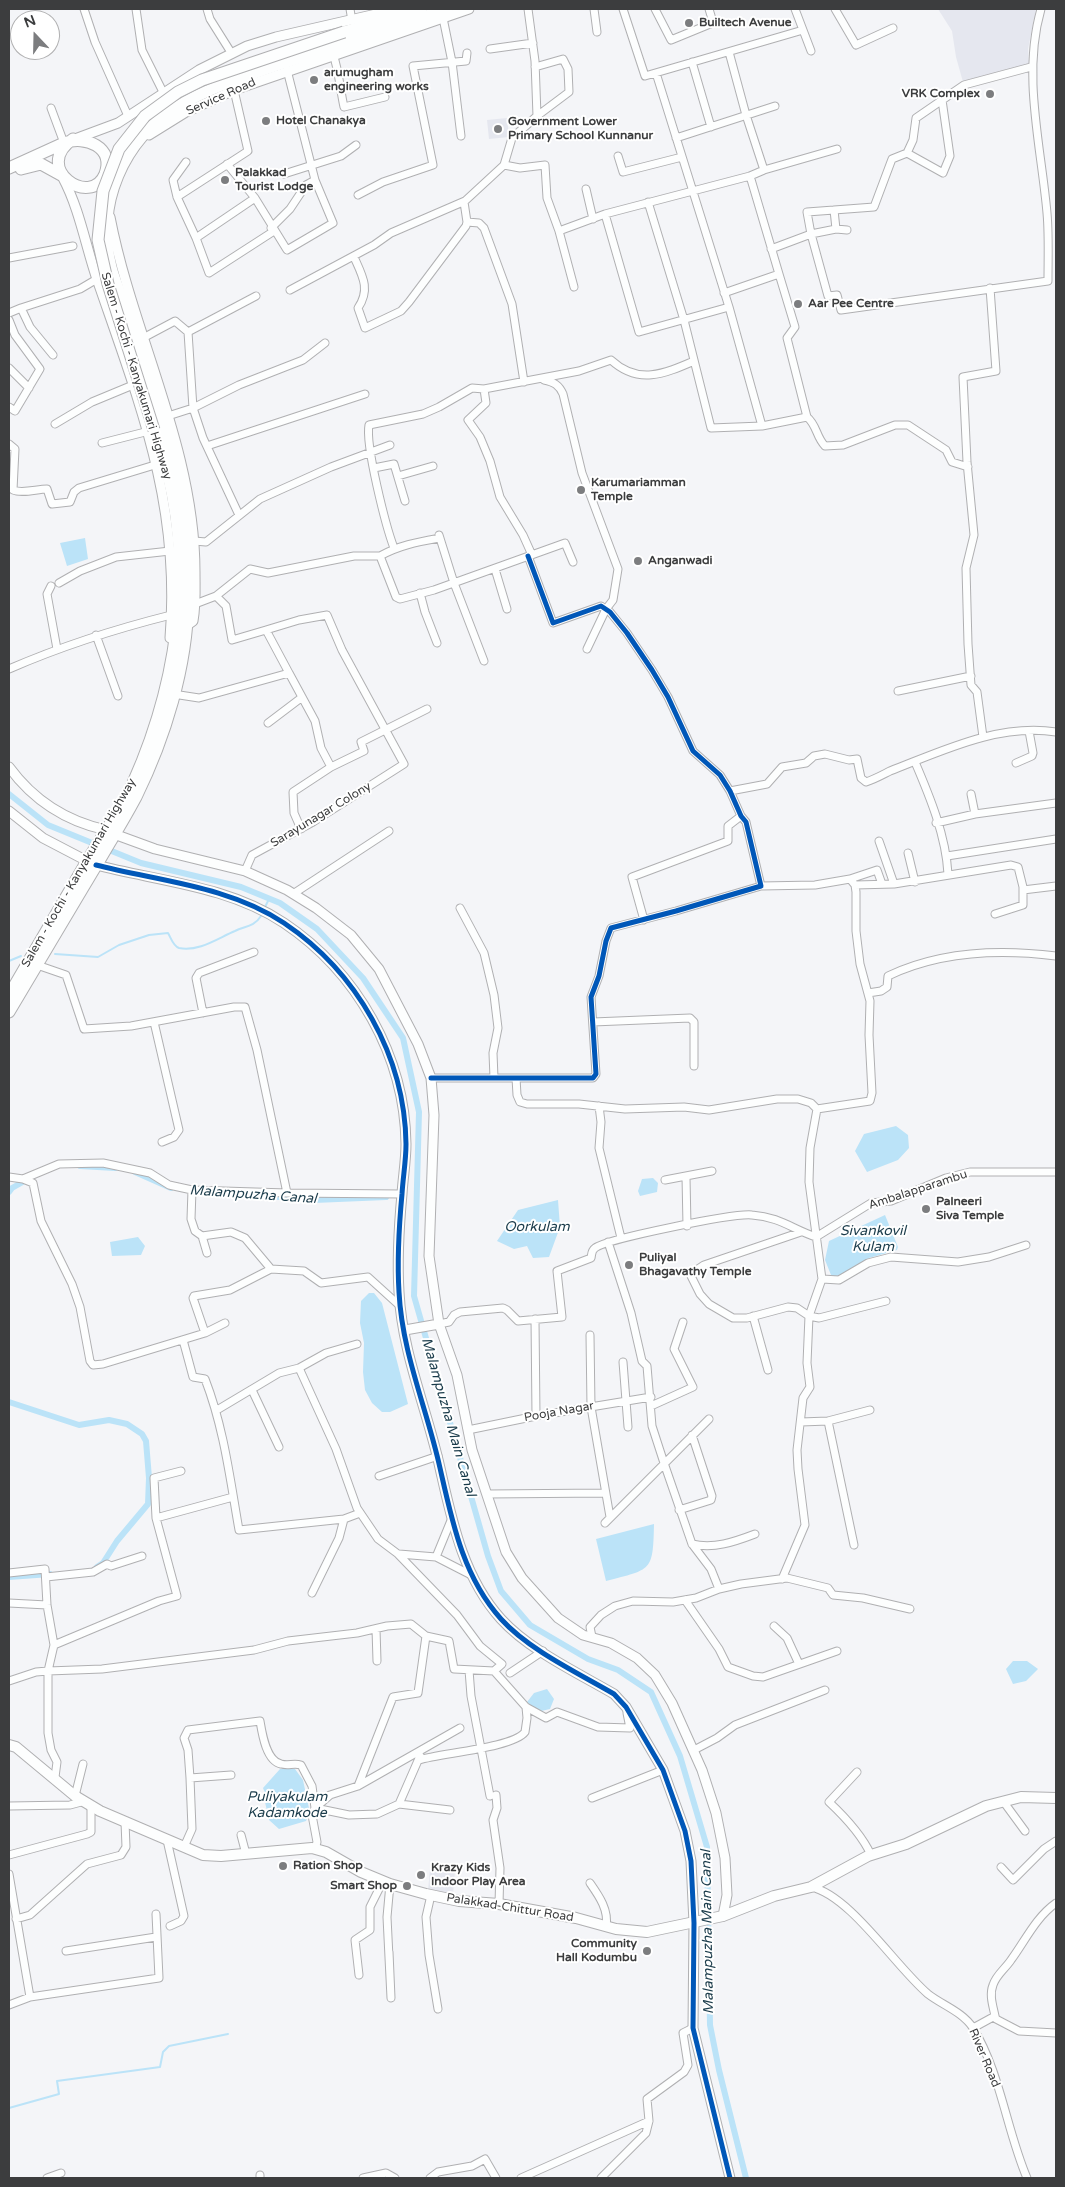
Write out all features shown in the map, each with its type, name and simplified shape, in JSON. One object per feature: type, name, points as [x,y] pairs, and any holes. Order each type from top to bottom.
[{"type":"highway","name":"Salem - Kochi - Kanyakumari Highway","points":[[110,832],[132,785],[163,702],[169,679],[178,625],[179,566],[176,518],[167,472],[101,260],[98,222],[108,174],[119,149],[132,131],[145,116],[178,92],[202,80],[344,32],[421,9]]},
{"type":"highway","name":"Salem - Kochi - Kanyakumari Highway","points":[[110,832],[134,800],[152,762],[181,662],[188,604],[187,535],[179,484],[154,393],[111,267],[107,240],[109,207],[115,181],[123,162],[153,124],[201,94],[247,76],[445,13]]},
{"type":"highway","points":[[9,168],[69,141],[85,139],[100,147],[107,162],[105,172],[96,184],[82,187],[67,182],[61,175],[41,164],[9,173]]},
{"type":"highway","points":[[61,175],[59,168],[61,155],[69,141]]},
{"type":"highway","points":[[105,172],[115,181]]},
{"type":"highway","points":[[92,863],[110,832]]},
{"type":"highway","name":"Salem - Kochi - Kanyakumari Highway","points":[[9,1012],[37,965],[92,863]]},
{"type":"highway","name":"Salem - Kochi - Kanyakumari Highway","points":[[9,995],[13,984],[92,863]]},
{"type":"main road","name":"Palakkad-Chittur Road","points":[[9,1745],[16,1747],[55,1777],[75,1796],[125,1822],[203,1855],[221,1856],[315,1849],[326,1852],[386,1883],[431,1895],[459,1901],[499,1904],[606,1926],[647,1932],[723,1916],[774,1896],[811,1887],[871,1855],[906,1844],[969,1813],[1003,1801],[1021,1797],[1056,1798]]},
{"type":"street","points":[[84,9],[95,42],[128,116]]},
{"type":"street","points":[[136,9],[142,50],[163,92]]},
{"type":"street","points":[[207,9],[210,19],[232,54]]},
{"type":"street","points":[[350,9],[352,21]]},
{"type":"street","points":[[51,108],[69,141],[118,123],[163,92],[213,62],[232,54],[276,37],[398,9]]},
{"type":"street","name":"Service Road","points":[[123,162],[149,136],[166,123],[234,90],[445,13],[469,9]]},
{"type":"street","points":[[528,9],[535,67],[537,116]]},
{"type":"street","points":[[594,9],[597,32]]},
{"type":"street","points":[[623,9],[646,76],[803,30]]},
{"type":"street","points":[[656,9],[671,40],[710,24],[712,19],[709,9]]},
{"type":"street","points":[[795,9],[811,51]]},
{"type":"street","points":[[835,9],[856,45],[893,28]]},
{"type":"street","points":[[1031,67],[964,84],[916,118],[913,140],[907,153],[892,159],[874,207],[807,212],[810,234],[828,296],[837,294],[841,310],[1048,281],[1047,215],[1031,67],[1034,32],[1040,9]]},
{"type":"street","points":[[445,13],[460,136]]},
{"type":"street","points":[[490,49],[532,43]]},
{"type":"street","points":[[729,52],[746,115],[764,170]]},
{"type":"street","points":[[358,195],[383,182],[433,165],[413,66],[466,61],[467,53]]},
{"type":"street","points":[[333,54],[338,69],[339,86],[344,106],[385,97]]},
{"type":"street","points":[[290,290],[354,257],[391,233],[464,202],[483,187],[504,165],[512,138],[569,92],[568,70],[563,59],[535,67]]},
{"type":"street","points":[[692,62],[711,126]]},
{"type":"street","points":[[227,164],[255,198],[287,250],[333,223],[315,180],[287,70]]},
{"type":"street","points":[[656,73],[729,307],[762,426]]},
{"type":"street","points":[[177,197],[248,151],[234,90]]},
{"type":"street","points":[[907,153],[942,174],[950,156],[942,100]]},
{"type":"street","points":[[676,138],[775,106]]},
{"type":"street","points":[[284,174],[348,153],[356,145]]},
{"type":"street","points":[[559,231],[605,214],[750,176],[764,170],[837,149]]},
{"type":"street","points":[[618,156],[623,172],[682,157]]},
{"type":"street","points":[[186,162],[173,180],[177,197],[196,238],[208,273],[273,230],[306,185],[315,180]]},
{"type":"street","points":[[504,165],[520,168],[545,165],[547,198],[559,231],[574,287]]},
{"type":"street","points":[[61,175],[67,186],[148,431],[158,464],[166,505],[170,551],[171,616],[169,649],[161,691],[163,702]]},
{"type":"street","points":[[750,176],[795,327],[787,338],[807,417],[814,422],[820,441],[825,446],[843,445],[895,425],[908,425],[946,450],[952,462],[968,466]]},
{"type":"street","points":[[586,189],[593,219]]},
{"type":"street","points":[[196,238],[255,198]]},
{"type":"street","points":[[354,257],[366,286],[365,299],[358,308],[364,328],[401,311],[444,257],[468,222],[464,202]]},
{"type":"street","points":[[648,202],[684,320],[711,428],[762,426],[807,417]]},
{"type":"street","points":[[109,207],[124,282],[168,416],[188,489],[194,540],[195,604],[193,621],[186,626]]},
{"type":"street","points":[[834,210],[836,229]]},
{"type":"street","points":[[605,214],[639,332],[729,307]]},
{"type":"street","points":[[468,222],[479,223],[484,228],[512,304],[524,382]]},
{"type":"street","points":[[771,249],[810,234],[836,229],[847,230]]},
{"type":"street","points":[[9,258],[73,246]]},
{"type":"street","points":[[724,293],[779,274]]},
{"type":"street","points":[[9,313],[80,289],[97,279]]},
{"type":"street","points":[[983,737],[978,692],[972,685],[965,592],[966,568],[974,535],[963,377],[996,371],[990,288]]},
{"type":"street","points":[[188,332],[256,296]]},
{"type":"street","points":[[21,308],[30,327],[53,355]]},
{"type":"street","points":[[9,320],[15,335],[40,368],[15,411],[9,407]]},
{"type":"street","points":[[143,338],[175,321],[188,332],[193,408],[207,446],[239,515]]},
{"type":"street","points":[[168,416],[193,408],[240,385],[303,360],[325,343]]},
{"type":"street","points":[[394,548],[367,433],[370,424],[423,414],[472,388],[484,389],[541,379],[580,371],[612,360],[622,370],[634,375],[656,375],[694,361]]},
{"type":"street","points":[[9,368],[29,388]]},
{"type":"street","points":[[541,379],[560,386],[564,394],[582,472],[618,569],[613,600],[606,609],[587,649]]},
{"type":"street","points":[[55,424],[92,402],[133,385]]},
{"type":"street","points":[[484,389],[486,404],[468,420],[480,437],[490,461],[500,497],[523,535],[553,623],[601,606],[606,609],[627,633],[668,697],[693,751],[720,774],[730,791],[741,816],[746,822],[761,886]]},
{"type":"street","points":[[207,446],[365,394]]},
{"type":"street","points":[[102,443],[148,431]]},
{"type":"street","points":[[9,444],[15,449],[13,490],[18,492],[32,488],[48,489],[52,504],[70,502],[74,492],[79,488],[158,464]]},
{"type":"street","points":[[194,540],[206,542],[260,499],[331,467],[390,445]]},
{"type":"street","points":[[374,468],[394,464],[405,502]]},
{"type":"street","points":[[398,476],[434,466]]},
{"type":"street","points":[[195,604],[219,594],[250,569],[268,574],[354,556],[380,556],[394,548],[440,537],[454,583],[484,661]]},
{"type":"street","points":[[380,556],[396,597],[400,599],[495,569],[564,543],[574,562]]},
{"type":"street","points":[[59,583],[80,571],[116,558],[170,551]]},
{"type":"street","points":[[495,569],[507,609]]},
{"type":"street","points":[[51,586],[47,594],[57,649]]},
{"type":"street","points":[[420,593],[425,612],[438,643]]},
{"type":"street","points":[[219,594],[226,606],[232,640],[300,620],[327,615],[342,650],[385,730]]},
{"type":"street","points":[[9,669],[96,635],[171,616]]},
{"type":"street","points":[[266,630],[314,721],[321,748],[331,767]]},
{"type":"street","points":[[96,635],[118,696]]},
{"type":"street","points":[[173,694],[199,698],[289,673]]},
{"type":"street","points":[[898,691],[971,676]]},
{"type":"street","points":[[268,723],[301,698]]},
{"type":"street","points":[[301,829],[294,813],[292,792],[331,767],[364,751],[361,742],[427,709]]},
{"type":"street","name":"Sarayunagar Colony","points":[[245,871],[252,856],[301,829],[404,764],[385,730]]},
{"type":"street","points":[[730,791],[767,784],[782,768],[806,763],[814,756],[825,754],[849,760],[857,759],[861,778],[866,782],[983,737],[1029,731],[1056,732]]},
{"type":"street","points":[[1016,763],[1032,756],[1029,731]]},
{"type":"street","points":[[915,762],[929,794],[947,856],[948,874]]},
{"type":"street","points":[[9,767],[22,785],[63,816],[80,824],[110,832],[155,849],[245,871],[293,894],[316,908],[350,935],[379,969],[418,1044],[431,1078],[434,1114],[429,1256],[435,1324],[457,1375],[468,1430],[506,1552],[522,1578],[558,1618],[583,1635],[611,1643],[637,1658],[655,1675],[672,1703],[694,1750],[716,1813],[725,1858],[727,1895],[723,1916]]},
{"type":"street","points":[[970,794],[975,814]]},
{"type":"street","points":[[936,822],[975,814],[1056,803]]},
{"type":"street","points":[[9,811],[43,838],[92,863],[223,894],[250,905],[282,922],[320,951],[350,985],[370,1016],[390,1056],[398,1080],[404,1109],[406,1146],[399,1237],[400,1306],[407,1329],[415,1382],[438,1456],[452,1518],[467,1568],[500,1618],[515,1633],[614,1694],[626,1707],[663,1770],[685,1831],[691,1861],[694,1923],[693,2028],[730,2178]]},
{"type":"street","points":[[644,920],[632,877],[728,842],[728,826],[741,816]]},
{"type":"street","points":[[293,894],[388,832]]},
{"type":"street","points":[[947,856],[1056,839]]},
{"type":"street","points":[[879,841],[894,884]]},
{"type":"street","points":[[908,853],[915,882]]},
{"type":"street","points":[[855,885],[915,882],[948,874],[1011,865],[1018,867],[1023,890],[1023,905],[995,914]]},
{"type":"street","points":[[431,1078],[593,1078],[596,1074],[591,996],[600,976],[606,941],[611,928],[761,886],[815,885],[850,879],[877,870],[882,884]]},
{"type":"street","points":[[850,879],[855,885],[856,930],[860,964],[870,1001]]},
{"type":"street","points":[[1023,890],[1056,886]]},
{"type":"street","points":[[460,908],[484,953],[494,995],[498,1028],[493,1053],[494,1078]]},
{"type":"street","points":[[817,1110],[870,1101],[872,1093],[869,1043],[870,1001],[868,993],[881,991],[887,987],[888,976],[899,970],[946,958],[996,951],[1056,956]]},
{"type":"street","points":[[203,1013],[196,978],[200,974],[254,952]]},
{"type":"street","points":[[37,965],[66,975],[84,1029],[91,1030],[154,1022],[234,1007],[245,1007],[287,1193]]},
{"type":"street","points":[[593,1022],[690,1018],[694,1022],[694,1066]]},
{"type":"street","points":[[154,1022],[178,1130],[174,1137],[162,1142]]},
{"type":"street","points":[[516,1078],[517,1095],[520,1102],[625,1109],[684,1107],[709,1110],[777,1099],[791,1099],[811,1103],[817,1110]]},
{"type":"street","points":[[600,1106],[602,1122],[598,1148],[621,1238]]},
{"type":"street","points":[[782,1579],[806,1525],[798,1469],[803,1398],[810,1387],[807,1363],[809,1316],[822,1279],[809,1182],[810,1148],[817,1110]]},
{"type":"street","points":[[24,1179],[59,1164],[103,1163],[150,1173],[169,1185],[192,1190],[401,1198]]},
{"type":"street","points":[[665,1180],[712,1171]]},
{"type":"street","name":"Ambalapparambu","points":[[816,1237],[871,1203],[891,1201],[946,1178],[970,1172],[1056,1172]]},
{"type":"street","points":[[9,1177],[24,1179],[33,1183],[41,1221],[72,1284],[80,1307],[90,1361],[93,1365],[104,1364],[183,1340],[205,1333],[225,1323]]},
{"type":"street","points":[[686,1177],[687,1226]]},
{"type":"street","points":[[192,1190],[191,1219],[195,1231],[202,1236],[206,1253]]},
{"type":"street","points":[[407,1329],[450,1322],[454,1315],[460,1312],[480,1312],[503,1308],[508,1310],[518,1322],[562,1317],[557,1271],[591,1258],[592,1250],[595,1247],[621,1238],[687,1226],[709,1219],[749,1215],[788,1223],[801,1232],[816,1237]]},
{"type":"street","points":[[202,1236],[231,1232],[245,1238],[271,1270]]},
{"type":"street","points":[[801,1232],[721,1258],[692,1273],[700,1294],[709,1304],[733,1318],[753,1316],[788,1307],[797,1308],[809,1316],[819,1318],[886,1301]]},
{"type":"street","points":[[608,1242],[631,1313],[642,1360],[647,1366],[652,1426],[692,1544],[711,1569],[719,1589]]},
{"type":"street","points":[[822,1279],[839,1280],[868,1263],[891,1257],[958,1262],[989,1256],[1026,1245]]},
{"type":"street","points":[[205,1333],[193,1298],[194,1296],[230,1290],[271,1270],[304,1272],[321,1283],[368,1278],[400,1306]]},
{"type":"street","points":[[753,1316],[768,1370]]},
{"type":"street","points":[[535,1319],[536,1416]]},
{"type":"street","points":[[651,1406],[693,1387],[674,1349],[683,1322]]},
{"type":"street","points":[[590,1335],[591,1407],[605,1493],[607,1520],[709,1419]]},
{"type":"street","points":[[183,1340],[193,1378],[205,1379],[217,1410],[230,1467],[239,1530],[344,1519],[360,1513]]},
{"type":"street","points":[[217,1410],[279,1373],[298,1368],[326,1354],[357,1344]]},
{"type":"street","points":[[623,1362],[628,1427]]},
{"type":"street","points":[[9,1681],[36,1672],[102,1669],[254,1650],[288,1641],[357,1633],[411,1624],[426,1636],[449,1641],[454,1668],[494,1671],[502,1664],[480,1646],[457,1614],[398,1554],[378,1539],[360,1513],[336,1448],[298,1368]]},
{"type":"street","points":[[252,1390],[279,1447]]},
{"type":"street","name":"Pooja Nagar","points":[[468,1430],[536,1416],[651,1397]]},
{"type":"street","points":[[801,1422],[828,1421],[870,1410]]},
{"type":"street","points":[[828,1421],[854,1545]]},
{"type":"street","points":[[679,1510],[712,1500],[692,1435]]},
{"type":"street","points":[[379,1476],[438,1456]]},
{"type":"street","points":[[54,1645],[159,1601],[177,1596],[156,1518],[154,1478],[181,1471]]},
{"type":"street","points":[[487,1494],[605,1493]]},
{"type":"street","points":[[156,1518],[233,1497]]},
{"type":"street","points":[[436,1557],[452,1518]]},
{"type":"street","points":[[312,1593],[339,1538],[344,1519]]},
{"type":"street","points":[[692,1544],[703,1546],[729,1544],[755,1534]]},
{"type":"street","points":[[398,1554],[436,1557],[473,1576]]},
{"type":"street","points":[[9,1573],[93,1572],[107,1564],[111,1566],[142,1556]]},
{"type":"street","points":[[46,1573],[47,1605],[54,1645],[48,1672],[48,1733],[51,1750],[57,1762],[55,1777]]},
{"type":"street","points":[[592,1638],[590,1626],[601,1615],[615,1606],[633,1601],[685,1600],[719,1589],[787,1578],[828,1588],[833,1595],[863,1598],[910,1609]]},
{"type":"street","points":[[685,1600],[719,1649],[728,1667],[753,1676],[763,1677],[837,1651]]},
{"type":"street","points":[[9,1603],[47,1605]]},
{"type":"street","points":[[774,1626],[787,1638],[799,1664]]},
{"type":"street","points":[[376,1629],[376,1661]]},
{"type":"street","points":[[358,1786],[393,1697],[418,1693],[426,1636]]},
{"type":"street","points":[[510,1673],[543,1651]]},
{"type":"street","points":[[469,1670],[471,1696],[482,1749],[493,1796],[498,1808],[493,1820],[500,1868],[499,1904]]},
{"type":"street","points":[[494,1671],[526,1707],[546,1718],[557,1712],[598,1727],[630,1728],[626,1707]]},
{"type":"street","points":[[694,1750],[736,1725],[825,1690]]},
{"type":"street","points":[[419,1760],[439,1754],[482,1749],[523,1735],[527,1718],[526,1707]]},
{"type":"street","points":[[184,1848],[192,1829],[188,1750],[184,1738],[188,1730],[260,1721],[264,1742],[274,1760],[278,1764],[301,1765],[308,1775],[315,1808]]},
{"type":"street","points":[[315,1849],[317,1842],[312,1815],[315,1808],[330,1795],[358,1786],[460,1728]]},
{"type":"street","points":[[399,1804],[424,1747]]},
{"type":"street","points":[[75,1796],[83,1764]]},
{"type":"street","points":[[592,1798],[663,1770]]},
{"type":"street","points":[[857,1772],[829,1802],[844,1817],[867,1846],[871,1855]]},
{"type":"street","points":[[190,1778],[231,1776]]},
{"type":"street","points":[[1003,1801],[1025,1831]]},
{"type":"street","points":[[9,1806],[20,1804],[60,1805],[88,1803],[91,1832],[9,1856]]},
{"type":"street","points":[[315,1808],[349,1815],[377,1814],[399,1804],[450,1810]]},
{"type":"street","points":[[16,1918],[30,1915],[87,1864],[122,1855],[126,1847],[125,1822]]},
{"type":"street","points":[[241,1835],[246,1854]]},
{"type":"street","points":[[167,1840],[184,1918],[170,1926]]},
{"type":"street","points":[[1001,1867],[1014,1880],[1044,1849],[1056,1842]]},
{"type":"street","points":[[9,1874],[30,1997]]},
{"type":"street","points":[[386,1883],[387,1917],[391,1998],[389,1952]]},
{"type":"street","points":[[359,1975],[356,1940],[370,1930],[370,1907],[386,1883]]},
{"type":"street","points":[[590,1883],[608,1918],[606,1926]]},
{"type":"street","name":"River Road","points":[[811,1887],[823,1890],[846,1907],[928,1994],[950,2008],[973,2028],[994,2077],[1028,2178]]},
{"type":"street","points":[[431,1895],[426,1917],[429,1956],[438,2009]]},
{"type":"street","points":[[1056,1903],[1029,1931],[1012,1959],[992,1986],[991,1997],[996,2019],[1019,2031],[1056,2033]]},
{"type":"street","points":[[9,2005],[30,1997],[159,1978],[156,1914]]},
{"type":"street","points":[[66,1951],[156,1937]]},
{"type":"street","points":[[973,2028],[996,2016]]},
{"type":"street","points":[[601,2178],[636,2145],[646,2132],[649,2122],[647,2099],[684,2072],[688,2065],[683,2032],[693,2028]]},
{"type":"street","points":[[521,2178],[649,2122]]},
{"type":"street","points":[[430,2178],[438,2172],[472,2166],[486,2159],[496,2178]]},
{"type":"street","points":[[47,2178],[61,2173]]},
{"type":"street","points":[[363,2178],[386,2173],[395,2178]]},
{"type":"shaded area","points":[[938,9],[1036,9],[1028,49],[1029,66],[963,82],[956,57],[952,31]]},
{"type":"shaded area","name":"Government Lower Primary School Kunnanur","points":[[507,118],[509,137],[489,139],[487,120]]},
{"type":"shaded area","points":[[430,1869],[455,1871],[453,1894],[428,1891]]},
{"type":"water","points":[[85,538],[88,559],[67,566],[60,543]]},
{"type":"water","points":[[896,1126],[908,1135],[909,1148],[898,1160],[867,1172],[855,1151],[864,1134]]},
{"type":"water","points":[[653,1178],[658,1183],[657,1192],[640,1196],[638,1191],[642,1179]]},
{"type":"water","name":"Oorkulam","points":[[558,1200],[560,1227],[549,1257],[533,1258],[527,1246],[514,1249],[497,1241],[518,1210]]},
{"type":"water","name":"Sivankovil Kulam","points":[[885,1215],[898,1247],[897,1250],[869,1258],[837,1277],[831,1275],[825,1260],[829,1241]]},
{"type":"water","points":[[138,1237],[145,1246],[141,1255],[112,1256],[110,1242]]},
{"type":"water","points":[[369,1293],[374,1293],[382,1303],[408,1404],[390,1412],[382,1412],[372,1403],[365,1390],[363,1372],[364,1343],[360,1323],[361,1301]]},
{"type":"water","points":[[654,1524],[653,1551],[647,1566],[633,1574],[606,1581],[596,1539]]},
{"type":"water","points":[[1013,1661],[1027,1661],[1038,1669],[1026,1681],[1013,1684],[1006,1669]]},
{"type":"water","points":[[547,1689],[554,1699],[550,1709],[537,1712],[527,1702],[534,1693]]},
{"type":"water","name":"Puliyakulam Kadamkode","points":[[280,1769],[295,1769],[303,1780],[310,1813],[306,1821],[279,1829],[269,1820],[265,1802],[267,1798],[263,1788]]},
{"type":"waterway","name":"Malampuzha Main Canal","points":[[9,794],[48,825],[141,863],[241,887],[280,903],[317,929],[363,978],[403,1038],[419,1112],[414,1296],[488,1556],[501,1591],[530,1625],[588,1659],[618,1670],[651,1692],[680,1756],[707,1847],[710,2025],[719,2070],[746,2178]]},
{"type":"waterway","points":[[265,907],[269,899]]},
{"type":"waterway","points":[[55,954],[98,957],[119,945],[149,935],[168,933],[177,947],[194,948],[208,944],[252,924],[261,916]]},
{"type":"waterway","points":[[9,961],[21,956]]},
{"type":"waterway","name":"Malampuzha Canal","points":[[80,1166],[115,1168]]},
{"type":"waterway","name":"Malampuzha Canal","points":[[135,1172],[171,1188]]},
{"type":"waterway","name":"Malampuzha Canal","points":[[9,1192],[12,1188],[28,1179]]},
{"type":"waterway","name":"Malampuzha Canal","points":[[256,1195],[314,1200],[386,1197]]},
{"type":"waterway","name":"Malampuzha Canal","points":[[9,1402],[79,1425],[109,1420],[127,1424],[142,1434],[146,1441],[149,1478],[148,1504],[117,1541],[103,1563],[97,1567]]},
{"type":"waterway","name":"Malampuzha Canal","points":[[9,1577],[50,1574]]},
{"type":"waterway","points":[[9,2108],[59,2094],[57,2081],[160,2067],[163,2052],[169,2046],[228,2034]]},
{"type":"cycle path","points":[[431,1078],[593,1078],[596,1074],[591,997],[599,976],[606,941],[611,928],[761,886],[746,822],[741,816],[730,791],[720,775],[693,751],[668,697],[627,633],[610,612],[601,606],[553,623],[528,556]]},
{"type":"cycle path","points":[[96,865],[193,886],[240,901],[263,911],[284,923],[310,943],[334,966],[354,991],[372,1019],[386,1048],[397,1079],[403,1111],[406,1150],[398,1255],[401,1315],[410,1359],[461,1548],[477,1585],[501,1619],[525,1641],[540,1651],[614,1694],[626,1707],[663,1770],[685,1831],[691,1861],[694,1923],[693,2028],[730,2178]]},
{"type":"place","name":"Builtech Avenue","points":[[689,23]]},
{"type":"place","name":"arumugham engineering works","points":[[314,80]]},
{"type":"place","name":"VRK Complex","points":[[990,94]]},
{"type":"place","name":"Hotel Chanakya","points":[[266,121]]},
{"type":"place","name":"Government Lower Primary School Kunnanur","points":[[498,129]]},
{"type":"place","name":"Palakkad Tourist Lodge","points":[[225,180]]},
{"type":"place","name":"Aar Pee Centre","points":[[798,304]]},
{"type":"place","name":"Karumariamman Temple","points":[[581,490]]},
{"type":"place","name":"Anganwadi","points":[[638,561]]},
{"type":"place","name":"Palneeri Siva Temple","points":[[926,1209]]},
{"type":"place","name":"Puliyal Bhagavathy Temple","points":[[629,1265]]},
{"type":"place","name":"Ration Shop","points":[[283,1866]]},
{"type":"place","name":"Krazy Kids Indoor Play Area","points":[[421,1875]]},
{"type":"place","name":"Smart Shop","points":[[407,1886]]},
{"type":"place","name":"Community Hall Kodumbu","points":[[647,1951]]}]
